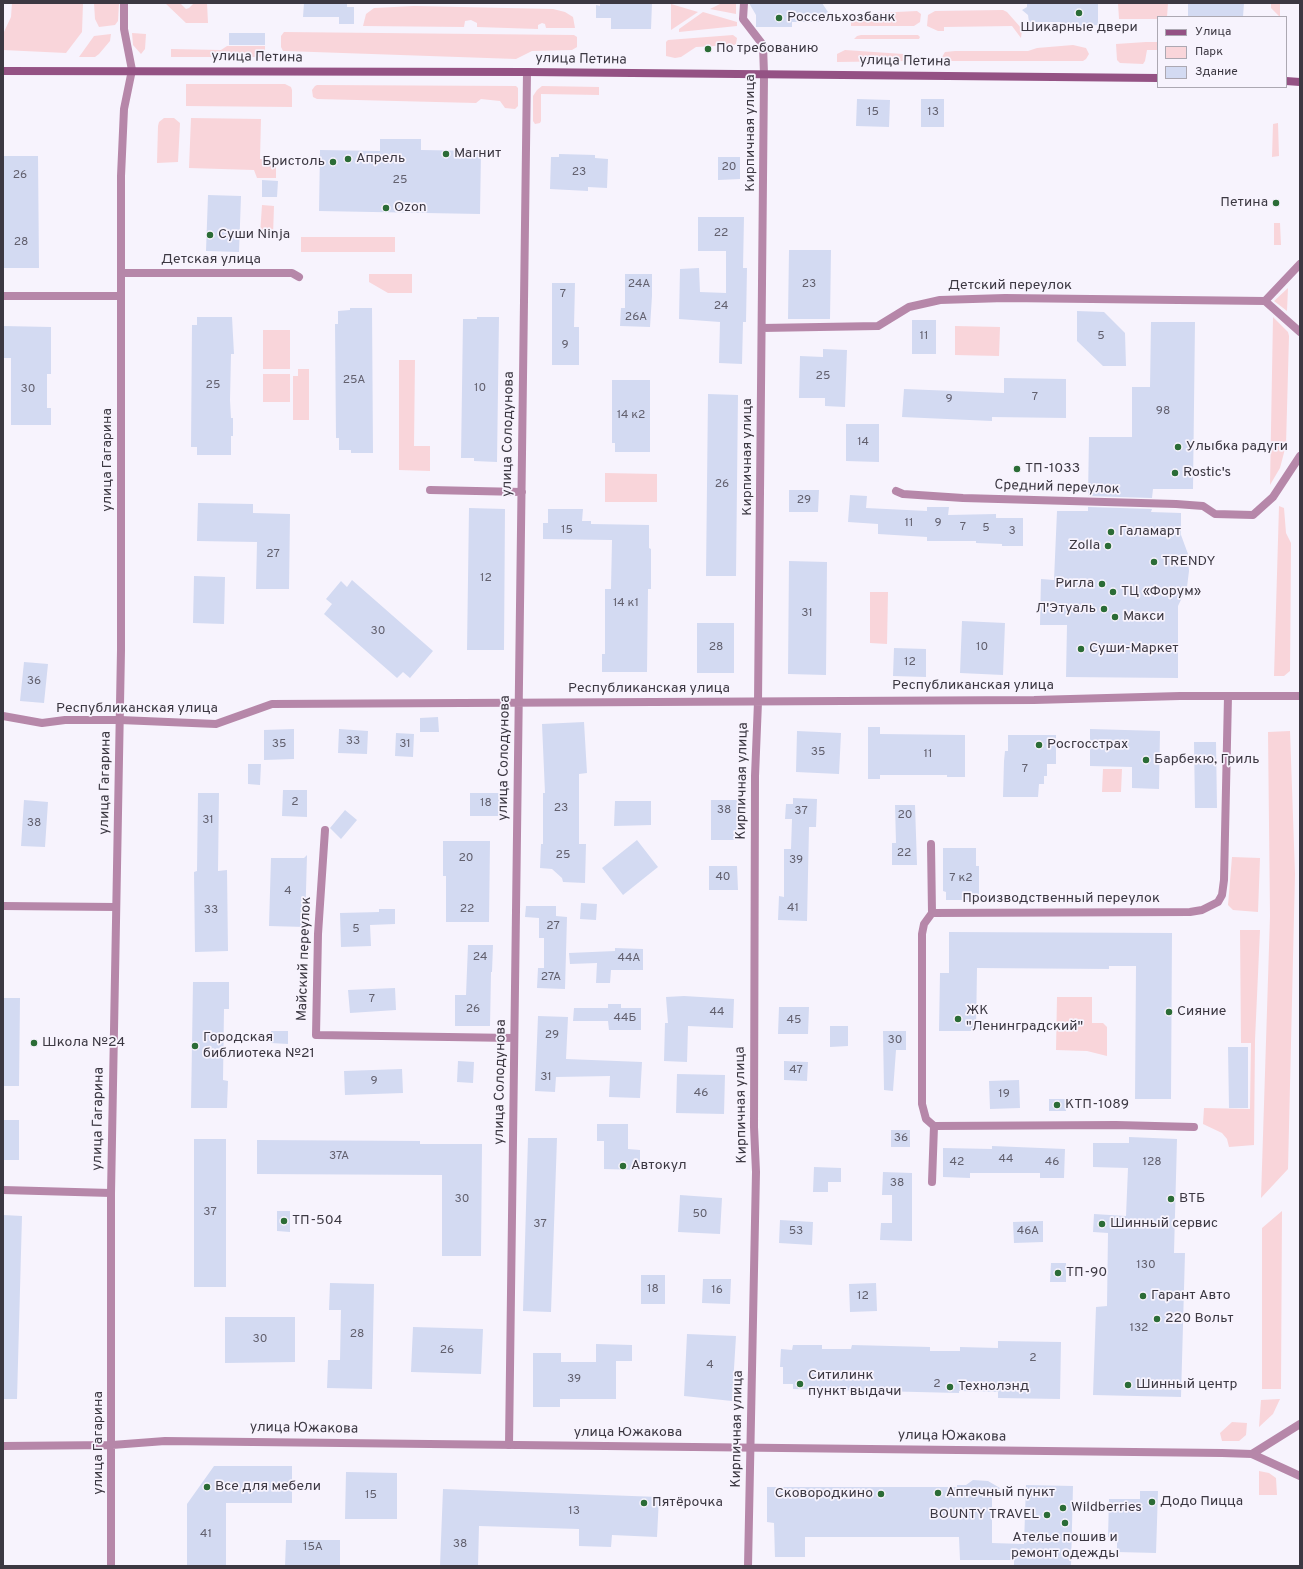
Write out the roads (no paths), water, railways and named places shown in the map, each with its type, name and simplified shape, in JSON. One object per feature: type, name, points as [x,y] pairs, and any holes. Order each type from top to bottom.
[{"type":"main road","name":"улица Петина","points":[[3,71],[132,70],[527,72],[1157,78]]},
{"type":"main road","points":[[1287,81],[1300,82]]},
{"type":"street","name":"улица Гагарина","points":[[111,1566],[111,1193],[120,720],[121,273],[124,110],[132,70],[124,29],[124,3]]},
{"type":"street","name":"Кирпичная улица","points":[[744,3],[743,19],[763,45],[764,74],[758,702],[755,776],[754,1126],[756,1172],[748,1566]]},
{"type":"street","name":"улица Солодунова","points":[[509,1445],[527,72]]},
{"type":"street","points":[[1300,264],[1265,301],[1300,332]]},
{"type":"street","name":"Детская улица","points":[[121,273],[292,273],[299,277]]},
{"type":"street","points":[[3,296],[121,296]]},
{"type":"street","name":"Детский переулок","points":[[762,328],[878,326],[909,308],[940,300],[1004,298],[1265,301]]},
{"type":"street","name":"Средний переулок","points":[[896,491],[903,494],[971,498],[1176,504],[1203,506],[1215,514],[1253,515],[1273,497],[1300,456]]},
{"type":"street","points":[[430,490],[522,492]]},
{"type":"street","name":"Производственный переулок","points":[[932,913],[1190,912],[1202,910],[1218,902],[1222,895],[1224,880],[1228,696]]},
{"type":"street","name":"Республиканская улица","points":[[3,716],[42,723],[65,720],[120,720],[216,724],[272,704],[758,702],[920,699],[1034,700],[1300,696]]},
{"type":"street","name":"Майский переулок","points":[[325,830],[318,934],[316,1035],[514,1038]]},
{"type":"street","points":[[931,844],[932,913],[924,924],[922,934],[922,1104],[926,1119],[934,1126],[1116,1125],[1194,1127]]},
{"type":"street","points":[[3,906],[116,907]]},
{"type":"street","points":[[932,1182],[934,1126]]},
{"type":"street","points":[[3,1190],[111,1193]]},
{"type":"street","points":[[1252,1454],[1300,1424]]},
{"type":"street","name":"улица Южакова","points":[[3,1446],[112,1445],[165,1441],[1252,1454],[1300,1476]]},
{"type":"place","name":"Шикарные двери","points":[[1079,13]]},
{"type":"place","name":"Россельхозбанк","points":[[779,18]]},
{"type":"place","name":"По требованию","points":[[708,49]]},
{"type":"place","name":"Магнит","points":[[446,154]]},
{"type":"place","name":"Апрель","points":[[348,159]]},
{"type":"place","name":"Бристоль","points":[[333,162]]},
{"type":"place","name":"Петина","points":[[1276,203]]},
{"type":"place","name":"Ozon","points":[[386,208]]},
{"type":"place","name":"Суши Ninja","points":[[210,235]]},
{"type":"place","name":"Улыбка радуги","points":[[1178,447]]},
{"type":"place","name":"ТП-1033","points":[[1017,469]]},
{"type":"place","name":"Rostic's","points":[[1175,473]]},
{"type":"place","name":"Галамарт","points":[[1111,532]]},
{"type":"place","name":"Zolla","points":[[1108,546]]},
{"type":"place","name":"TRENDY","points":[[1154,562]]},
{"type":"place","name":"Ригла","points":[[1102,584]]},
{"type":"place","name":"ТЦ «Форум»","points":[[1113,592]]},
{"type":"place","name":"Л'Этуаль","points":[[1104,609]]},
{"type":"place","name":"Макси","points":[[1115,617]]},
{"type":"place","name":"Суши-Маркет","points":[[1081,649]]},
{"type":"place","name":"Росгосстрах","points":[[1039,745]]},
{"type":"place","name":"Барбекю, Гриль","points":[[1146,760]]},
{"type":"place","name":"Сияние","points":[[1169,1012]]},
{"type":"place","name":"ЖК \"Ленинградский\"","points":[[958,1019]]},
{"type":"place","name":"Школа №24","points":[[34,1043]]},
{"type":"place","name":"Городская библиотека №21","points":[[195,1046]]},
{"type":"place","name":"КТП-1089","points":[[1057,1105]]},
{"type":"place","name":"Автокул","points":[[623,1166]]},
{"type":"place","name":"ВТБ","points":[[1171,1199]]},
{"type":"place","name":"ТП-504","points":[[284,1221]]},
{"type":"place","name":"Шинный сервис","points":[[1102,1224]]},
{"type":"place","name":"ТП-90","points":[[1058,1273]]},
{"type":"place","name":"Гарант Авто","points":[[1143,1296]]},
{"type":"place","name":"220 Вольт","points":[[1157,1319]]},
{"type":"place","name":"Ситилинк пункт выдачи","points":[[800,1384]]},
{"type":"place","name":"Шинный центр","points":[[1128,1385]]},
{"type":"place","name":"Технолэнд","points":[[950,1387]]},
{"type":"place","name":"Все для мебели","points":[[207,1487]]},
{"type":"place","name":"Аптечный пункт","points":[[938,1493]]},
{"type":"place","name":"Сковородкино","points":[[881,1494]]},
{"type":"place","name":"Додо Пицца","points":[[1152,1502]]},
{"type":"place","name":"Пятёрочка","points":[[644,1503]]},
{"type":"place","name":"Wildberries","points":[[1063,1508]]},
{"type":"place","name":"BOUNTY TRAVEL","points":[[1047,1515]]},
{"type":"place","name":"Ателье пошив и ремонт одежды","points":[[1065,1523]]}]
